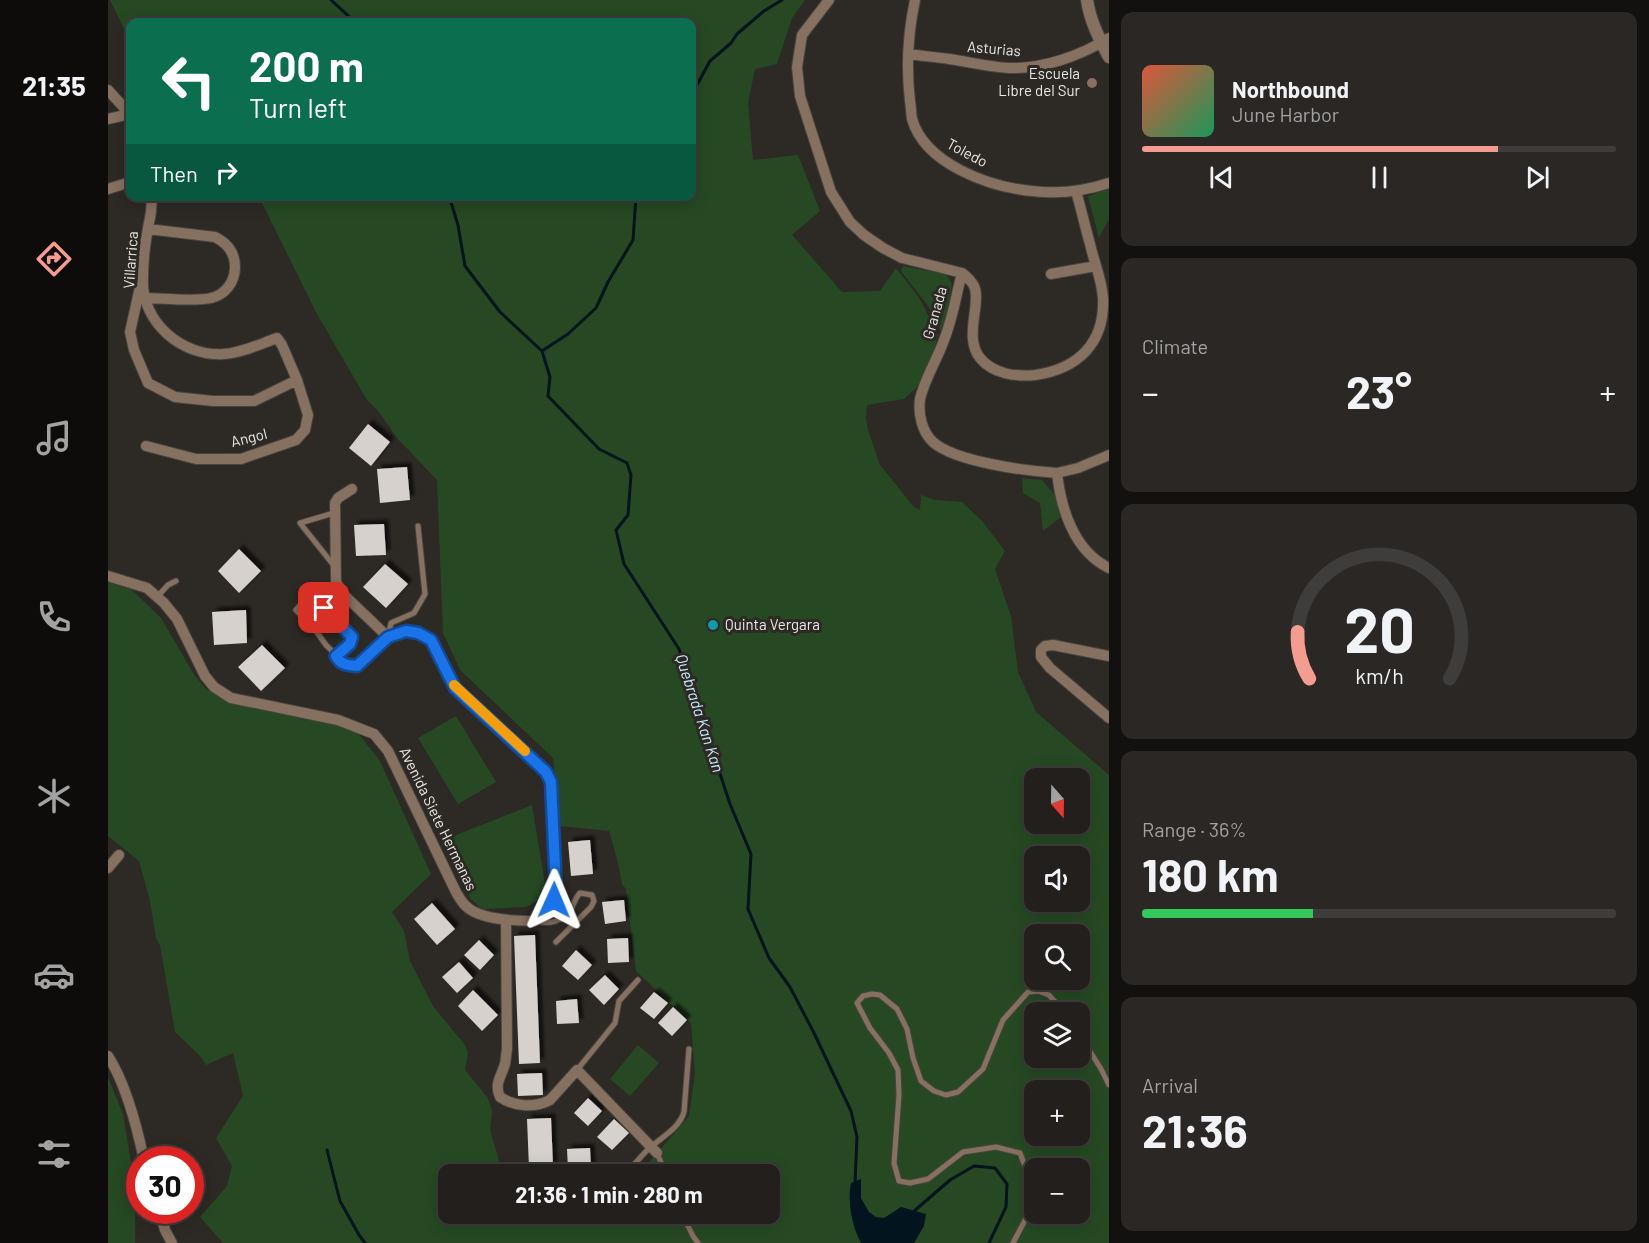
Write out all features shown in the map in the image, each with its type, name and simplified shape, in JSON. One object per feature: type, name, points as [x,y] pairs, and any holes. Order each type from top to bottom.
[{"type":"street","name":"Granada","points":[[829,0],[802,35],[797,67],[800,96],[831,192],[850,222],[875,243],[902,258],[962,273],[948,331],[927,376],[920,402],[922,427],[933,442],[963,457],[1026,471],[1057,473],[1078,468],[1109,455]]},
{"type":"street","name":"Toledo","points":[[915,0],[910,26],[908,82],[912,119],[924,144],[947,163],[970,175],[996,184],[1032,191],[1077,191],[1109,183]]},
{"type":"street","points":[[1087,0],[1094,28],[1105,40],[1109,57]]},
{"type":"street","name":"Asturias","points":[[908,54],[1010,68],[1034,66],[1066,58],[1105,40]]},
{"type":"street","points":[[108,90],[126,110]]},
{"type":"street","points":[[108,119],[126,115]]},
{"type":"street","points":[[108,189],[126,183]]},
{"type":"street","points":[[962,273],[969,279],[975,290],[974,342],[979,357],[990,366],[1009,375],[1029,375],[1065,367],[1080,357],[1097,336],[1101,323],[1103,297],[1077,191]]},
{"type":"street","name":"Villarrica","points":[[151,201],[143,277],[144,298],[159,326],[174,340],[193,350],[212,354],[231,354],[277,338],[297,380],[308,415]]},
{"type":"street","points":[[144,298],[211,298],[228,288],[235,269],[230,250],[215,237],[148,230]]},
{"type":"street","points":[[1051,274],[1096,266]]},
{"type":"street","points":[[143,277],[130,332],[134,350],[148,383],[175,397],[213,401],[254,401],[297,380]]},
{"type":"street","name":"Angol","points":[[146,446],[196,459],[241,459],[296,440],[305,430],[308,415]]},
{"type":"street","points":[[1057,473],[1065,513],[1077,538],[1089,554],[1109,568]]},
{"type":"street","points":[[352,489],[338,498],[335,503],[336,582],[342,593],[388,637],[406,631],[418,633],[431,640],[455,688],[546,772],[551,782],[556,889],[550,908],[535,921]]},
{"type":"street","name":"Avenida Siete Hermanas","points":[[108,576],[147,588],[165,603],[177,619],[205,676],[213,687],[231,698],[338,720],[375,734],[388,751],[456,892],[465,906],[472,912],[506,921],[535,921]]},
{"type":"street","points":[[1109,656],[1053,645],[1045,646],[1041,650],[1041,657],[1050,668],[1109,718]]},
{"type":"street","points":[[108,868],[119,855]]},
{"type":"street","points":[[506,921],[507,1049],[504,1067],[498,1081],[497,1091],[500,1098],[521,1106],[546,1102],[577,1070],[654,1150]]},
{"type":"street","points":[[108,1056],[116,1068],[141,1146]]},
{"type":"street","points":[[163,1224],[172,1243]]},
{"type":"lane","points":[[335,513],[300,523],[336,568]]},
{"type":"lane","points":[[336,656],[350,644],[352,637],[310,594],[296,610],[339,661],[357,666],[388,637],[392,623],[414,613],[425,594],[418,526]]},
{"type":"lane","points":[[157,597],[168,585],[176,581]]},
{"type":"lane","points":[[535,921],[554,923],[569,913],[574,900],[580,893],[591,895],[594,901],[591,907],[556,942]]},
{"type":"lane","points":[[577,1070],[615,1023],[619,1001],[638,980]]},
{"type":"lane","points":[[1013,1243],[1032,1206],[1029,1177],[1020,1153],[996,1147],[963,1152],[928,1179],[910,1183],[899,1181],[894,1163],[899,1095],[898,1070],[889,1053],[870,1028],[857,1003],[863,996],[880,995],[897,1009],[907,1029],[921,1081],[933,1091],[945,1095],[958,1092],[983,1069],[1002,1020],[1028,992],[1038,991],[1049,995],[1055,1002]]},
{"type":"lane","points":[[636,1164],[654,1150],[683,1117],[689,1049]]},
{"type":"lane","points":[[1090,1051],[1109,1085]]},
{"type":"lane","points":[[654,1150],[661,1164]]},
{"type":"lane","points":[[687,1224],[698,1243]]},
{"type":"green space","name":"Quinta Vergara","points":[[110,0],[805,0],[792,18],[777,64],[755,69],[748,103],[753,160],[798,155],[820,211],[792,235],[842,292],[880,291],[896,268],[920,299],[938,335],[926,379],[904,399],[867,405],[868,430],[880,465],[914,507],[920,510],[921,495],[935,500],[962,502],[983,522],[1005,551],[995,569],[1011,616],[1018,672],[1036,712],[1109,775],[1109,1243],[223,1243],[204,1222],[204,1212],[227,1186],[232,1166],[216,1138],[243,1096],[233,1053],[206,1065],[202,1058],[175,1032],[160,945],[156,938],[150,901],[139,861],[108,836],[108,582],[132,590],[161,618],[195,676],[206,689],[228,699],[354,728],[380,761],[431,874],[392,912],[404,931],[410,961],[433,1006],[465,1045],[468,1053],[465,1070],[488,1098],[492,1111],[490,1130],[500,1164],[438,1164],[438,1224],[780,1224],[780,1164],[648,1164],[689,1116],[695,1072],[691,1023],[636,971],[626,889],[622,884],[609,831],[560,826],[553,758],[460,670],[443,633],[437,480],[397,438],[379,412],[367,400],[317,314],[261,201],[696,201],[696,18],[126,18],[126,33]]},
{"type":"green space","points":[[1109,189],[1109,219],[1099,238],[1088,196]]},
{"type":"green space","points":[[903,266],[946,274],[952,284],[943,335],[929,307],[901,271]]},
{"type":"green space","points":[[1022,478],[1042,480],[1054,494],[1061,517],[1043,531],[1040,503],[1023,493]]},
{"type":"green space","points":[[456,716],[496,782],[458,804],[418,738]]},
{"type":"green space","points":[[532,805],[545,884],[542,898],[526,907],[482,909],[470,898],[446,839]]},
{"type":"green space","points":[[638,1045],[659,1063],[630,1096],[610,1079]]},
{"type":"green space","points":[[108,1077],[123,1114],[128,1146],[126,1146],[126,1224],[135,1224],[135,1243],[108,1243]]},
{"type":"water","points":[[861,1179],[861,1198],[869,1212],[876,1217],[884,1218],[901,1207],[926,1214],[924,1226],[914,1243],[861,1243],[853,1222],[850,1198],[851,1183]]},
{"type":"building","points":[[368,424],[390,442],[371,466],[349,448]]},
{"type":"building","points":[[407,467],[410,500],[380,503],[377,469]]},
{"type":"building","points":[[384,524],[386,555],[356,556],[354,525]]},
{"type":"building","points":[[239,549],[261,571],[239,593],[218,571]]},
{"type":"building","points":[[385,564],[408,584],[386,608],[363,587]]},
{"type":"building","points":[[246,610],[247,643],[214,645],[212,612]]},
{"type":"building","points":[[262,645],[285,668],[261,691],[238,667]]},
{"type":"building","points":[[590,840],[593,874],[571,876],[568,842]]},
{"type":"building","points":[[624,900],[626,921],[605,924],[602,902]]},
{"type":"building","points":[[432,903],[455,929],[437,945],[414,919]]},
{"type":"building","points":[[535,935],[540,1063],[519,1064],[514,936]]},
{"type":"building","points":[[628,938],[629,962],[608,963],[607,939]]},
{"type":"building","points":[[479,940],[494,955],[480,970],[464,955]]},
{"type":"building","points":[[576,950],[592,965],[578,980],[562,966]]},
{"type":"building","points":[[459,962],[473,978],[457,993],[442,977]]},
{"type":"building","points":[[605,975],[619,989],[604,1005],[589,990]]},
{"type":"building","points":[[473,990],[498,1015],[482,1031],[458,1006]]},
{"type":"building","points":[[654,992],[668,1003],[654,1019],[640,1008]]},
{"type":"building","points":[[577,999],[579,1023],[557,1024],[556,1001]]},
{"type":"building","points":[[673,1007],[687,1020],[672,1036],[658,1023]]},
{"type":"building","points":[[542,1073],[543,1095],[518,1096],[517,1074]]},
{"type":"building","points":[[588,1098],[602,1111],[588,1126],[574,1113]]},
{"type":"building","points":[[551,1118],[553,1164],[529,1164],[527,1119]]},
{"type":"building","points":[[614,1119],[629,1133],[612,1150],[597,1137]]},
{"type":"building","points":[[590,1148],[591,1164],[568,1164],[567,1149]]},
{"type":"waterway","name":"Quebrada Kan Kan","points":[[331,0],[351,18]]},
{"type":"waterway","points":[[696,87],[710,61],[764,11],[782,0]]},
{"type":"waterway","name":"Quebrada Kan Kan","points":[[451,201],[458,225],[465,266],[500,312],[542,351],[550,377],[548,396],[599,449],[627,463],[631,475],[628,515],[616,530],[624,564],[679,649],[730,804],[751,854],[748,909],[769,958],[790,987],[851,1111],[857,1137],[855,1183]]},
{"type":"waterway","points":[[542,351],[568,334],[596,308],[608,282],[633,240],[636,201]]},
{"type":"waterway","points":[[327,1150],[340,1201],[365,1243]]},
{"type":"waterway","points":[[913,1212],[950,1180],[974,1166],[995,1168],[1007,1184],[1006,1207],[989,1243]]},
{"type":"slow traffic","points":[[454,685],[525,751]]},
{"type":"place","name":"Escuela Libre del Sur","points":[[1092,83]]},
{"type":"place","name":"Quinta Vergara","points":[[713,625]]},
{"type":"route","points":[[324,608],[352,637],[350,644],[336,656],[344,664],[357,666],[388,637],[406,631],[418,633],[431,640],[455,688],[546,772],[551,782],[556,889],[554,900]]}]
